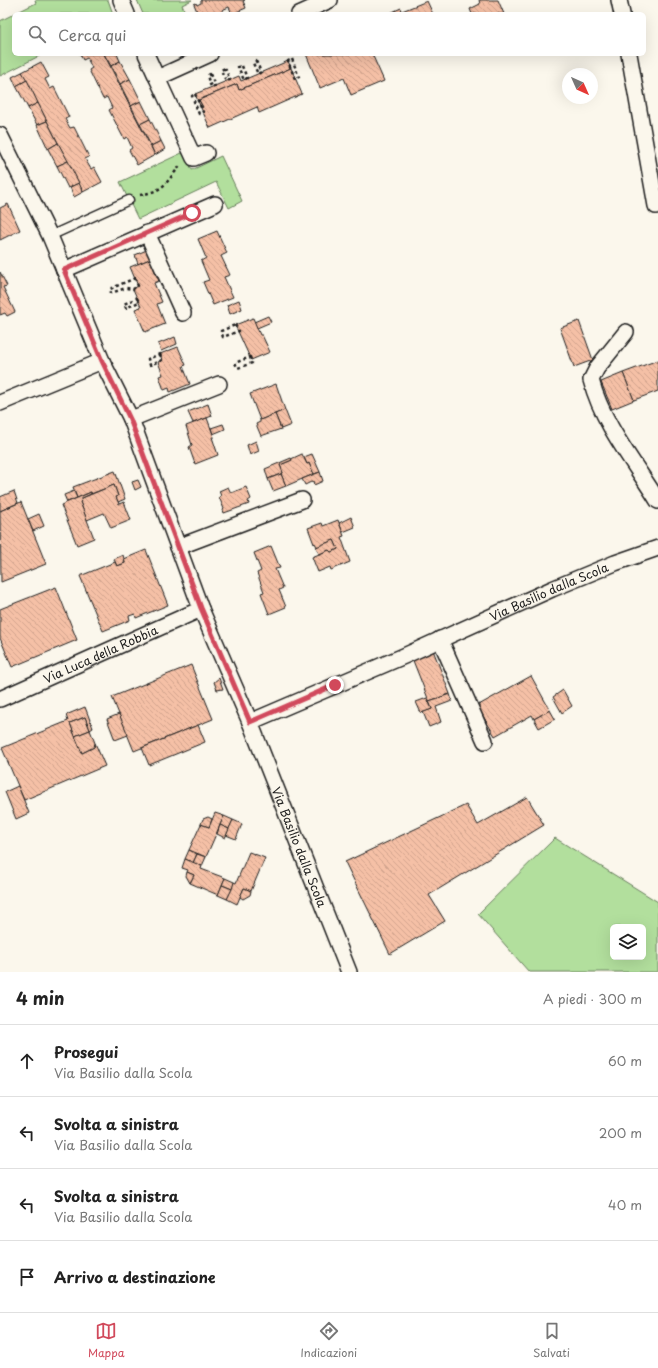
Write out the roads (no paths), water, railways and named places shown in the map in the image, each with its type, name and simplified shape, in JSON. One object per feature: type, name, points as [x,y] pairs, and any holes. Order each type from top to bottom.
[{"type":"street","points":[[121,0],[126,12]]},
{"type":"street","points":[[303,12],[330,0]]},
{"type":"street","points":[[619,0],[622,12]]},
{"type":"street","points":[[147,56],[157,78],[199,153]]},
{"type":"street","points":[[157,78],[206,56]]},
{"type":"street","points":[[629,56],[656,206]]},
{"type":"street","name":"Via Basilio dalla Scola","points":[[0,135],[50,236],[102,361],[130,419],[201,608],[250,722],[349,972]]},
{"type":"street","points":[[64,270],[215,204]]},
{"type":"street","points":[[147,233],[184,313]]},
{"type":"street","points":[[626,332],[597,368],[591,380],[595,395],[604,415],[658,501]]},
{"type":"street","points":[[0,403],[102,361]]},
{"type":"street","points":[[130,419],[219,384]]},
{"type":"street","points":[[178,548],[302,500]]},
{"type":"street","name":"Via Basilio dalla Scola","points":[[250,722],[404,656],[552,589],[615,563],[658,548]]},
{"type":"street","name":"Via Luca della Robbia","points":[[0,699],[201,608]]},
{"type":"street","points":[[440,639],[485,740]]},
{"type":"lane","points":[[50,236],[128,200]]}]
